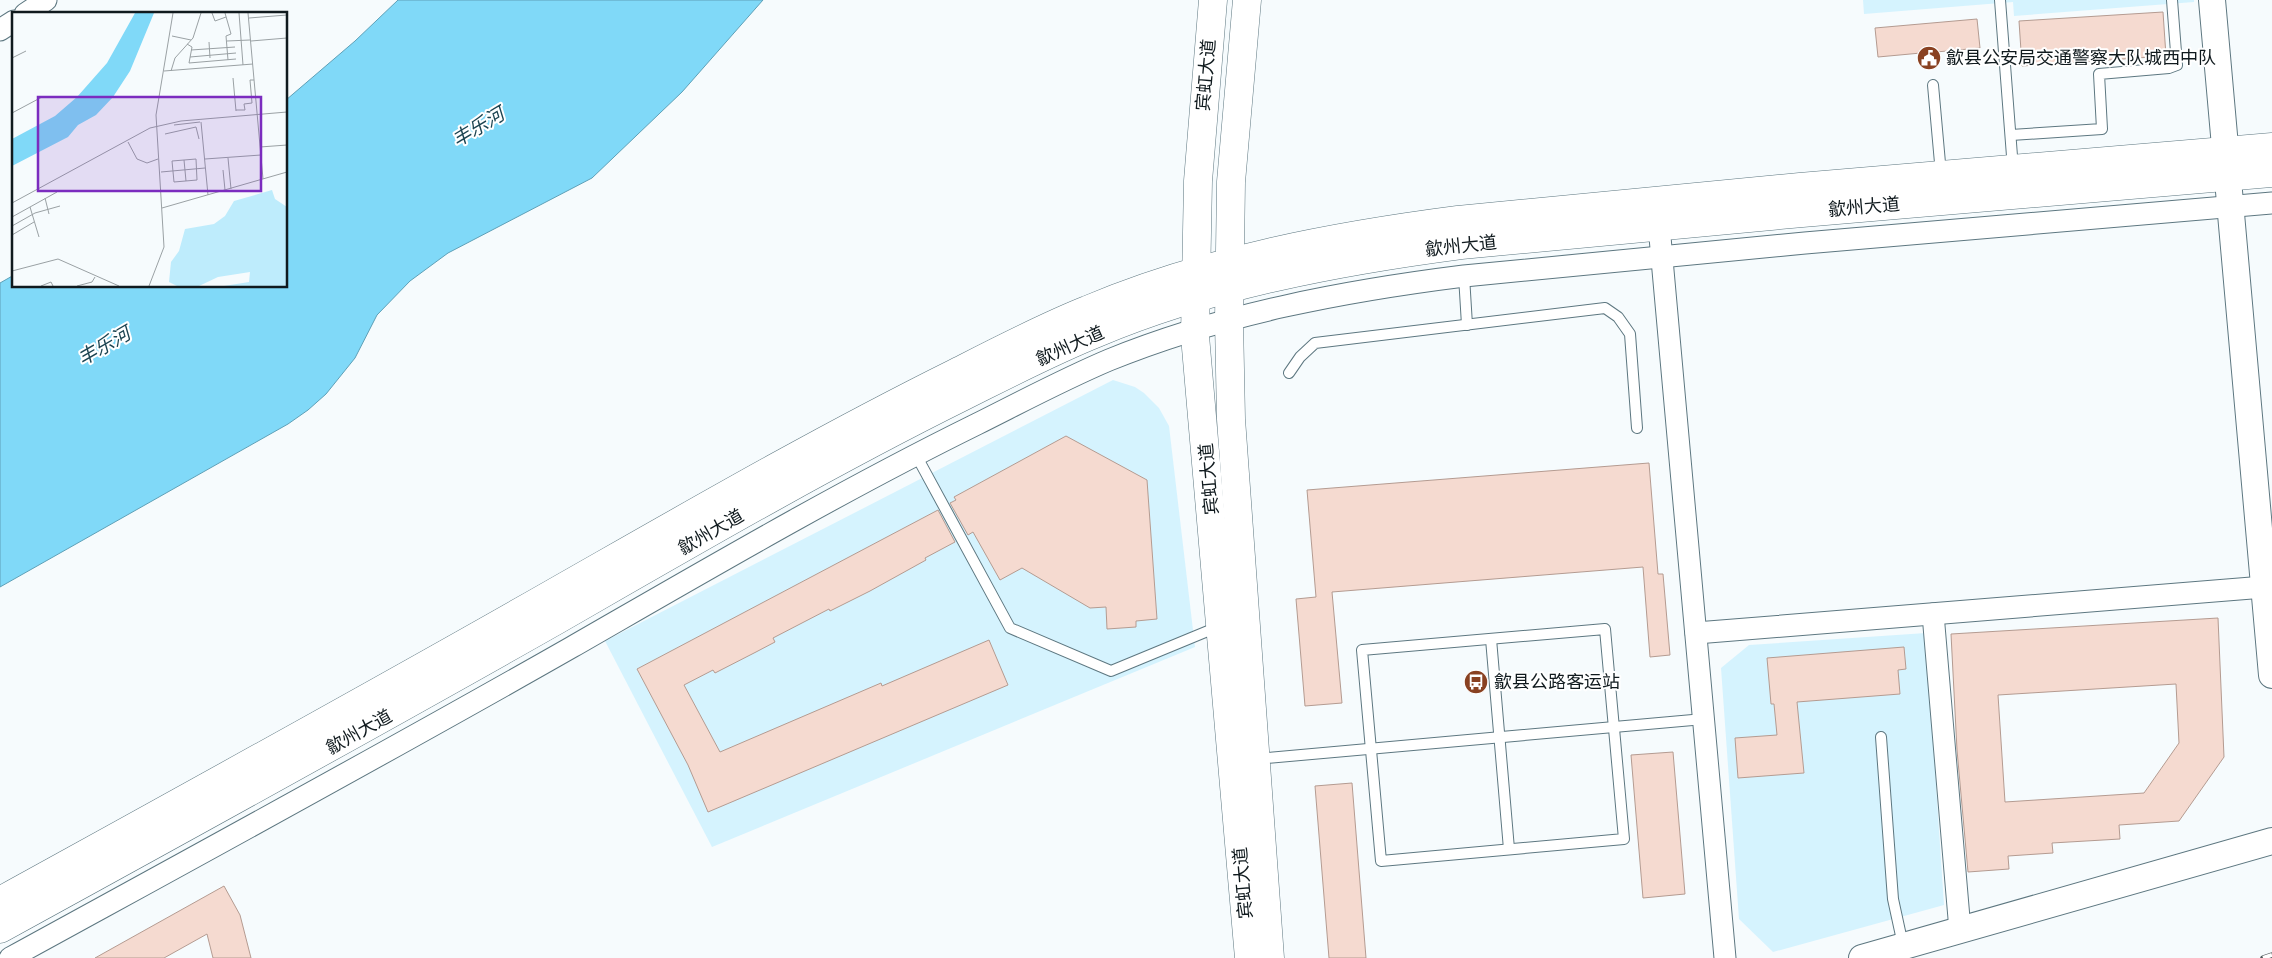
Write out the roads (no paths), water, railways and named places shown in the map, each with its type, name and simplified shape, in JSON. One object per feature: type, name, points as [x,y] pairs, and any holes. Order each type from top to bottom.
[{"type":"main road","name":"宾虹大道","points":[[1213,0],[1202,112],[1195,331],[1249,958]]},
{"type":"main road","name":"宾虹大道","points":[[1247,0],[1236,114],[1229,277],[1231,419],[1270,958]]},
{"type":"main road","name":"歙州大道","points":[[1229,277],[1296,273],[1406,252],[2227,164],[2272,147]]},
{"type":"main road","name":"歙州大道","points":[[0,901],[407,677],[808,449],[906,397],[1088,309],[1229,277],[1346,237],[1458,220],[2013,170],[2227,164],[2272,172]]},
{"type":"main road","name":"歙州大道","points":[[0,929],[411,703],[732,520],[918,419],[1195,286]]},
{"type":"street","points":[[28,12],[46,0]]},
{"type":"street","points":[[2212,0],[2230,207],[2261,506],[2264,587],[2272,675]]},
{"type":"street","points":[[0,30],[12,22]]},
{"type":"street","points":[[10,958],[435,725],[819,507],[916,455],[1109,360],[1195,331],[1357,292],[1464,276],[1662,256],[2272,203]]},
{"type":"street","points":[[1659,226],[1725,958]]},
{"type":"street","points":[[1696,633],[2264,587]]},
{"type":"street","points":[[1933,614],[1960,930]]},
{"type":"street","points":[[1862,958],[2272,840]]},
{"type":"lane","points":[[2000,0],[2013,170]]},
{"type":"lane","points":[[2010,135],[2102,129],[2098,74],[2170,68],[2177,64],[2172,0]]},
{"type":"lane","points":[[1933,85],[1941,175]]},
{"type":"lane","points":[[1464,276],[1467,325]]},
{"type":"lane","points":[[1289,373],[1300,357],[1315,344],[1605,308],[1625,325],[1630,334],[1636,428]]},
{"type":"lane","points":[[916,455],[1010,628],[1110,671],[1221,626]]},
{"type":"lane","points":[[1605,629],[1624,839],[1381,861],[1362,650],[1490,639],[1605,629]]},
{"type":"lane","points":[[1490,639],[1509,849]]},
{"type":"lane","points":[[1255,759],[1704,719]]},
{"type":"lane","points":[[1881,737],[1893,900],[1903,946]]},
{"type":"water","name":"丰乐河","points":[[398,0],[763,0],[682,92],[592,178],[448,253],[410,281],[377,315],[355,358],[326,394],[308,410],[288,424],[0,587],[0,283],[12,276],[12,288],[288,288],[288,98],[355,41]]},
{"type":"railway","points":[[2263,958],[2272,955]]},
{"type":"place","name":"歙县公安局交通警察大队城西中队","points":[[1929,58]]},
{"type":"place","name":"歙县公路客运站","points":[[1476,682]]}]
